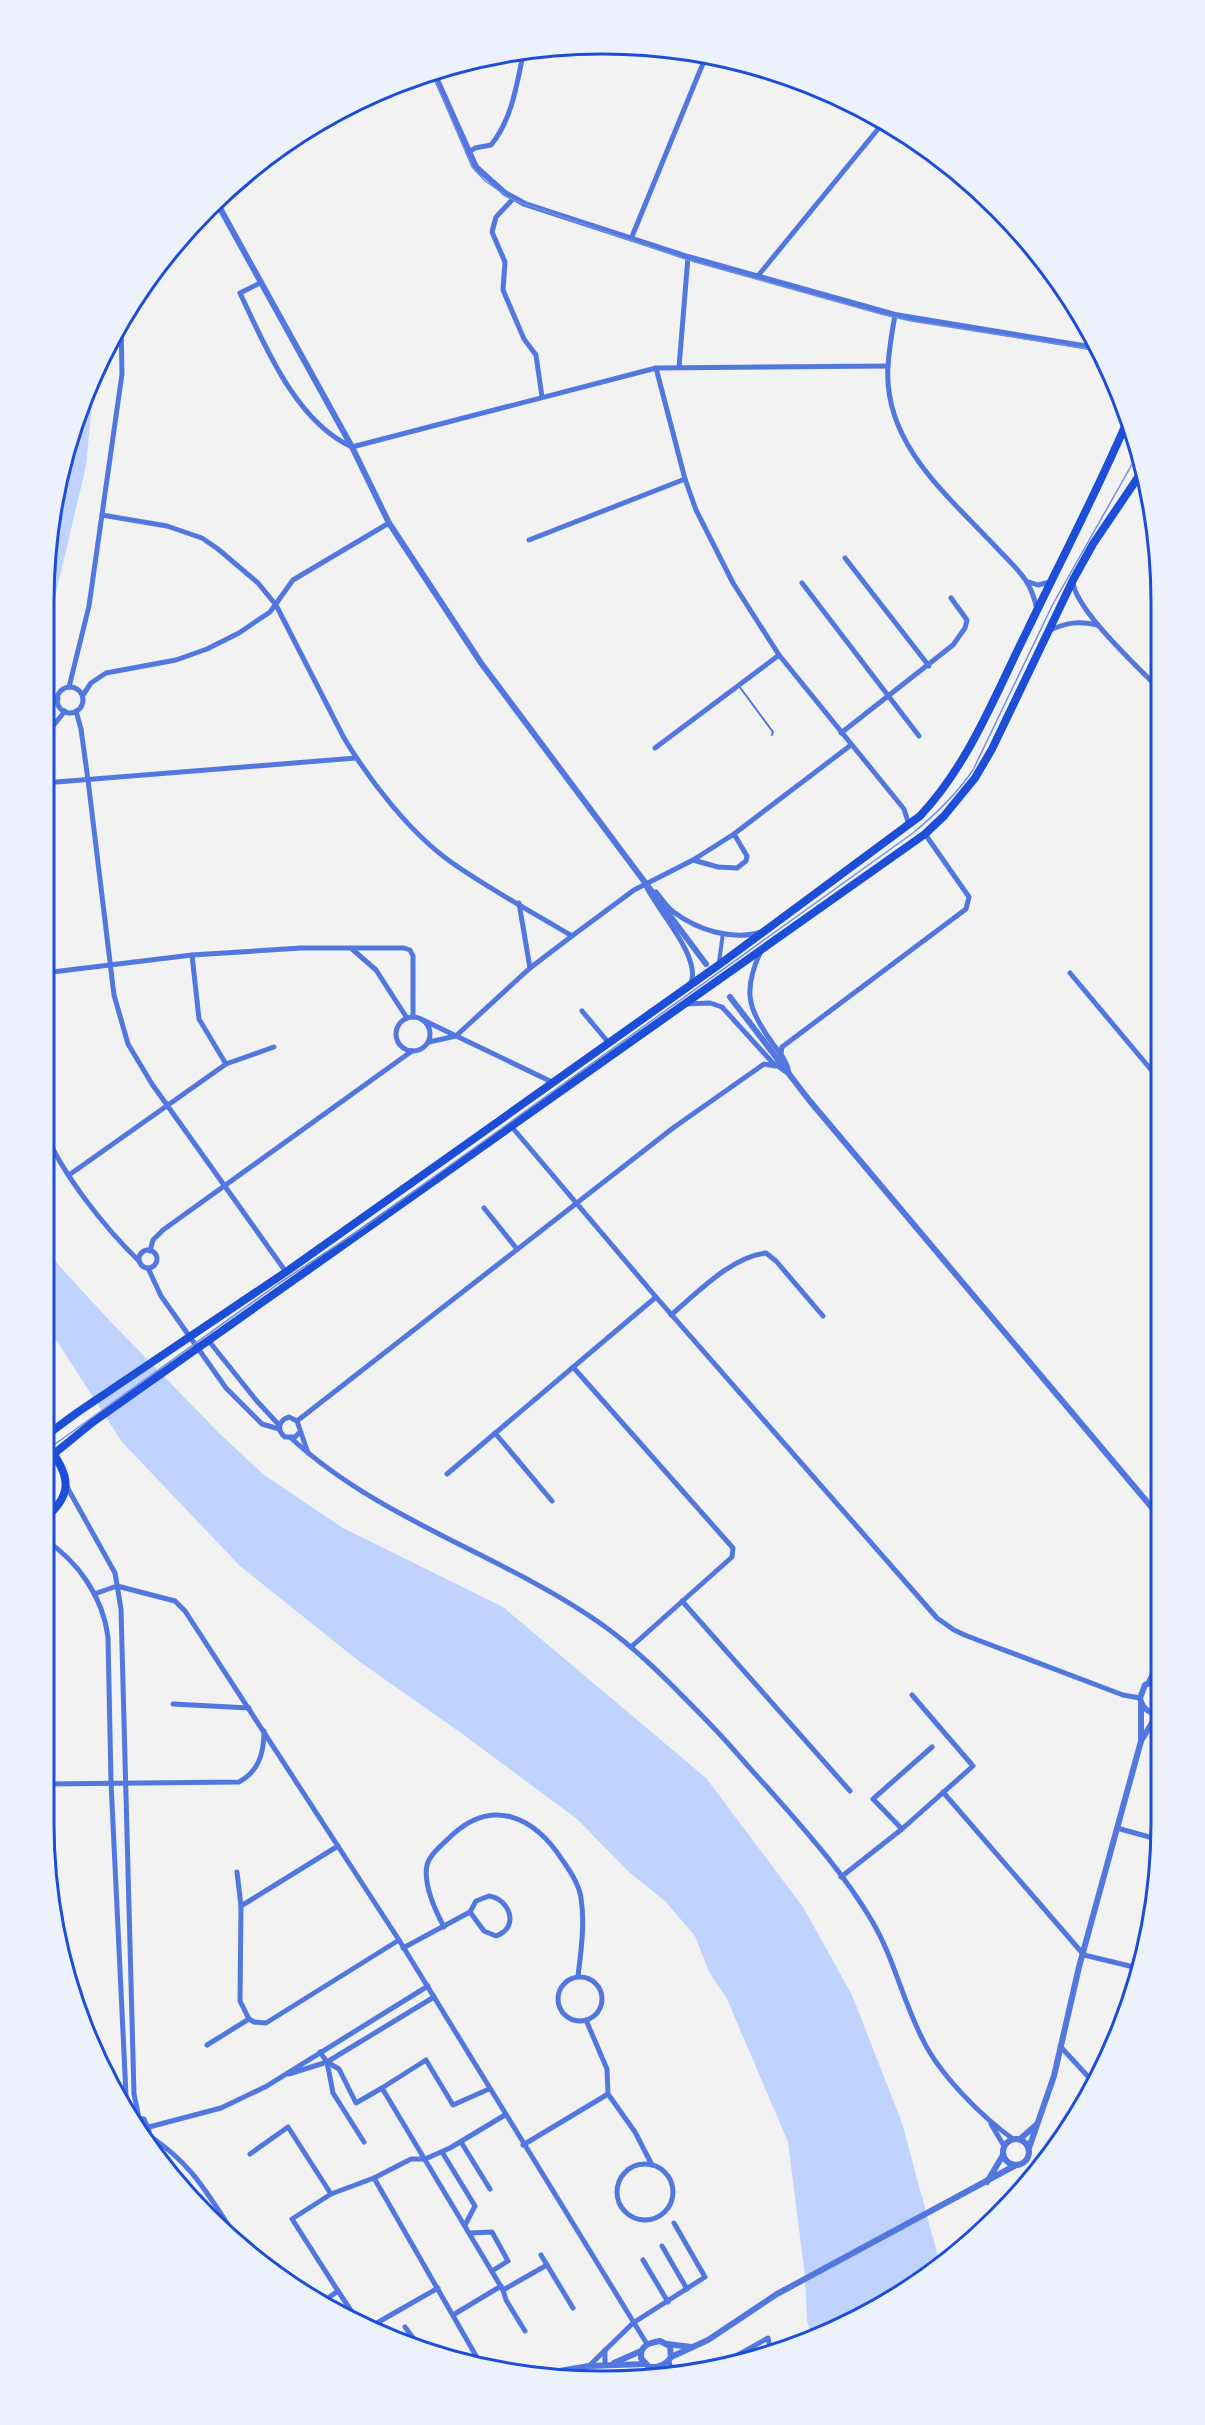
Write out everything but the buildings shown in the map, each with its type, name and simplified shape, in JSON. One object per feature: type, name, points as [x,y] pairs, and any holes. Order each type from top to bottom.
[{"type":"main road","points":[[54,1430],[286,1272],[690,984],[920,816],[943,790],[963,758],[1098,489],[1123,430]]},
{"type":"main road","points":[[54,1509],[60,1503],[67,1487],[54,1454],[93,1422],[925,834],[944,816],[975,778],[992,749],[1073,580],[1093,544],[1136,480]]},
{"type":"street","points":[[468,153],[475,148],[491,145],[500,134],[509,113],[521,61]]},
{"type":"street","points":[[630,239],[703,64]]},
{"type":"street","points":[[437,80],[468,153],[483,175],[514,198],[688,257],[895,315],[1087,347]]},
{"type":"street","points":[[757,277],[879,128]]},
{"type":"street","points":[[514,198],[496,217],[492,232],[505,262],[503,290],[524,339],[536,355],[543,397]]},
{"type":"street","points":[[221,210],[352,447],[389,523],[481,663],[706,964]]},
{"type":"street","points":[[679,367],[688,257]]},
{"type":"street","points":[[260,283],[240,293],[281,373],[319,426],[338,441],[352,447],[656,368],[888,366]]},
{"type":"street","points":[[895,315],[888,366],[893,410],[900,432],[931,478],[1029,582],[1037,610]]},
{"type":"street","points":[[69,687],[89,606],[122,374],[121,339]]},
{"type":"street","points":[[656,368],[685,479],[696,510],[733,583],[779,655],[904,809],[909,825]]},
{"type":"street","points":[[529,540],[685,479]]},
{"type":"street","points":[[102,515],[167,526],[202,538],[258,583],[276,605],[356,758],[393,806],[450,862],[572,936]]},
{"type":"street","points":[[83,696],[77,689],[69,687],[61,691],[58,699],[59,706],[65,711],[76,711],[83,704],[83,696],[91,683],[106,673],[158,665],[199,652],[248,628],[270,612],[293,580],[389,523]]},
{"type":"street","points":[[845,558],[929,666]]},
{"type":"street","points":[[1073,580],[1077,596],[1098,625],[1151,681]]},
{"type":"street","points":[[1029,582],[1038,585],[1051,581]]},
{"type":"street","points":[[802,583],[919,736]]},
{"type":"street","points":[[841,733],[890,697],[953,645],[965,628],[967,620],[951,598]]},
{"type":"street","points":[[1048,631],[1065,623],[1077,621],[1098,625]]},
{"type":"street","points":[[655,748],[779,655]]},
{"type":"street","points":[[54,697],[58,699]]},
{"type":"street","points":[[54,725],[65,711]]},
{"type":"street","points":[[76,711],[81,729],[88,780],[114,995],[128,1044],[167,1105],[286,1272]]},
{"type":"street","points":[[429,1042],[457,1035],[530,968],[572,936],[645,884],[693,860],[734,834],[851,745]]},
{"type":"street","points":[[54,782],[356,758]]},
{"type":"street","points":[[904,809],[920,816]]},
{"type":"street","points":[[693,860],[718,867],[737,868],[746,861],[747,856],[734,834]]},
{"type":"street","points":[[781,1054],[782,1047],[966,909],[969,897],[925,834]]},
{"type":"street","points":[[656,892],[659,879]]},
{"type":"street","points":[[645,884],[656,892],[675,914],[698,926],[723,933],[747,935],[762,932]]},
{"type":"street","points":[[645,884],[688,955],[693,971],[690,984]]},
{"type":"street","points":[[519,903],[530,968]]},
{"type":"street","points":[[719,962],[723,933]]},
{"type":"street","points":[[764,946],[751,977],[750,1000],[757,1022],[781,1054],[788,1066],[789,1074]]},
{"type":"street","points":[[54,972],[192,955],[301,948],[404,948],[410,950],[412,956],[410,1017]]},
{"type":"street","points":[[352,949],[376,970],[410,1017],[423,1020],[457,1035],[552,1082]]},
{"type":"street","points":[[192,955],[199,1019],[226,1064]]},
{"type":"street","points":[[1070,973],[1151,1070]]},
{"type":"street","points":[[730,997],[789,1074],[1151,1506]]},
{"type":"street","points":[[681,1005],[710,1003],[722,1007],[775,1066],[789,1074]]},
{"type":"street","points":[[582,1011],[608,1042]]},
{"type":"street","points":[[410,1017],[399,1024],[396,1038],[401,1046],[412,1052]]},
{"type":"street","points":[[150,1251],[153,1240],[163,1230],[225,1184],[412,1052],[422,1050],[429,1042],[431,1032],[423,1020]]},
{"type":"street","points":[[69,1175],[226,1064],[274,1047]]},
{"type":"street","points":[[297,1421],[673,1128],[763,1065],[766,1055]]},
{"type":"street","points":[[763,1065],[775,1066]]},
{"type":"street","points":[[511,1126],[671,1315],[937,1618],[967,1636],[1140,1700],[1147,1711],[1151,1712]]},
{"type":"street","points":[[54,1150],[103,1223],[142,1266],[148,1268],[161,1296],[226,1388],[262,1424],[279,1427]]},
{"type":"street","points":[[484,1208],[517,1249]]},
{"type":"street","points":[[139,1262],[142,1253],[150,1251]]},
{"type":"street","points":[[148,1268],[155,1264],[157,1259],[150,1251]]},
{"type":"street","points":[[671,1315],[714,1277],[755,1254],[766,1253],[776,1261],[823,1316]]},
{"type":"street","points":[[447,1474],[656,1297]]},
{"type":"street","points":[[208,1340],[256,1400],[270,1413],[285,1437],[291,1438],[309,1455],[388,1507],[505,1568],[597,1620],[631,1647],[709,1723],[822,1849],[873,1922],[923,2041],[936,2060],[990,2123],[1004,2146],[1003,2155],[986,2182]]},
{"type":"street","points":[[573,1367],[734,1548],[734,1553],[631,1647]]},
{"type":"street","points":[[270,1413],[285,1419],[294,1418],[297,1421],[309,1455]]},
{"type":"street","points":[[279,1427],[285,1419]]},
{"type":"street","points":[[291,1438],[300,1432]]},
{"type":"street","points":[[495,1434],[552,1501]]},
{"type":"street","points":[[67,1487],[115,1573],[121,1609],[136,2112]]},
{"type":"street","points":[[54,1547],[82,1575],[102,1607],[108,1637],[111,1782],[126,2095]]},
{"type":"street","points":[[94,1594],[117,1586],[175,1601],[185,1611],[428,1986],[647,2344]]},
{"type":"street","points":[[682,1600],[850,1791]]},
{"type":"street","points":[[566,2370],[608,2365],[656,2367],[725,2330],[777,2294],[1026,2161],[1054,2076],[1141,1741],[1142,1688],[1151,1678]]},
{"type":"street","points":[[841,1877],[902,1829],[972,1766],[912,1695]]},
{"type":"street","points":[[173,1704],[249,1708]]},
{"type":"street","points":[[1141,1741],[1151,1725]]},
{"type":"street","points":[[54,1784],[126,1781],[239,1782],[248,1776],[260,1760],[264,1731]]},
{"type":"street","points":[[902,1829],[873,1799],[932,1747]]},
{"type":"street","points":[[943,1792],[1084,1955],[1132,1964]]},
{"type":"street","points":[[444,1927],[436,1912],[427,1878],[427,1864],[432,1854],[463,1825],[489,1816],[514,1816],[531,1824],[554,1846],[574,1877],[581,1898],[581,1948],[578,1976]]},
{"type":"street","points":[[1117,1828],[1151,1837]]},
{"type":"street","points":[[240,1906],[338,1846]]},
{"type":"street","points":[[237,1872],[240,1906],[240,2001],[249,2019],[254,2022],[266,2023],[399,1940]]},
{"type":"street","points":[[403,1948],[470,1912],[476,1901],[489,1896],[496,1897],[505,1903],[508,1909],[508,1926],[500,1934],[491,1935],[484,1931],[470,1912]]},
{"type":"street","points":[[578,1976],[591,1979],[599,1987],[603,1998],[600,2009],[586,2020],[572,2020],[559,2007],[558,1996],[561,1987],[570,1979],[578,1976]]},
{"type":"street","points":[[149,2127],[221,2108],[265,2087],[428,1986]]},
{"type":"street","points":[[282,2077],[327,2062],[434,1997]]},
{"type":"street","points":[[207,2045],[249,2019]]},
{"type":"street","points":[[586,2020],[607,2069],[608,2094],[635,2132],[652,2165],[667,2174],[673,2191],[672,2200],[662,2215],[644,2220],[635,2218],[627,2214],[618,2198],[620,2180],[633,2167],[652,2165]]},
{"type":"street","points":[[1060,2046],[1088,2077]]},
{"type":"street","points":[[320,2052],[327,2062],[333,2092],[364,2142]]},
{"type":"street","points":[[327,2062],[339,2069],[356,2103],[426,2060],[453,2105],[489,2089]]},
{"type":"street","points":[[382,2088],[470,2233],[525,2331]]},
{"type":"street","points":[[524,2145],[608,2094]]},
{"type":"street","points":[[350,2309],[292,2218],[331,2194],[374,2178],[411,2159],[425,2159],[442,2152],[505,2115]]},
{"type":"street","points":[[141,2119],[144,2119],[148,2130]]},
{"type":"street","points":[[990,2123],[1029,2148]]},
{"type":"street","points":[[1004,2146],[1037,2124]]},
{"type":"street","points":[[250,2154],[288,2127],[331,2194]]},
{"type":"street","points":[[461,2142],[490,2189]]},
{"type":"street","points":[[158,2143],[174,2153],[196,2176],[224,2218]]},
{"type":"street","points":[[442,2152],[474,2206],[465,2225]]},
{"type":"street","points":[[1003,2155],[1007,2162],[1016,2165]]},
{"type":"street","points":[[374,2178],[476,2356]]},
{"type":"street","points":[[589,2366],[633,2323],[703,2280],[705,2274],[674,2223]]},
{"type":"street","points":[[470,2233],[492,2232],[508,2261],[492,2271]]},
{"type":"street","points":[[662,2246],[687,2289]]},
{"type":"street","points":[[541,2255],[573,2308]]},
{"type":"street","points":[[643,2260],[668,2302]]},
{"type":"street","points":[[453,2314],[547,2265]]},
{"type":"street","points":[[378,2322],[438,2288]]},
{"type":"street","points":[[328,2298],[338,2291]]},
{"type":"street","points":[[405,2327],[412,2337]]},
{"type":"street","points":[[742,2352],[768,2338],[769,2345]]},
{"type":"street","points":[[608,2365],[641,2351],[647,2344],[660,2341],[692,2347]]},
{"type":"street","points":[[667,2344],[671,2350],[671,2366]]},
{"type":"street","points":[[605,2350],[608,2365]]},
{"type":"street","points":[[641,2351],[641,2358],[649,2369]]},
{"type":"lane","points":[[739,686],[773,732],[772,735]]},
{"type":"water","points":[[92,403],[86,466],[54,601],[55,567],[65,495],[83,426]]},
{"type":"water","points":[[54,1259],[110,1321],[219,1433],[264,1475],[343,1528],[503,1607],[706,1778],[803,1907],[852,1995],[902,2123],[938,2256],[877,2298],[810,2330],[807,2321],[805,2276],[788,2142],[727,1999],[709,1972],[695,1936],[665,1901],[630,1873],[577,1819],[360,1662],[240,1566],[122,1442],[54,1337]]},
{"type":"tram line","points":[[435,80],[472,167],[485,181],[513,200],[688,260],[881,314],[911,321],[1088,349]]},
{"type":"tram line","points":[[54,1445],[278,1284],[367,1225],[930,819],[953,796],[973,770],[1053,604],[1133,463]]}]
